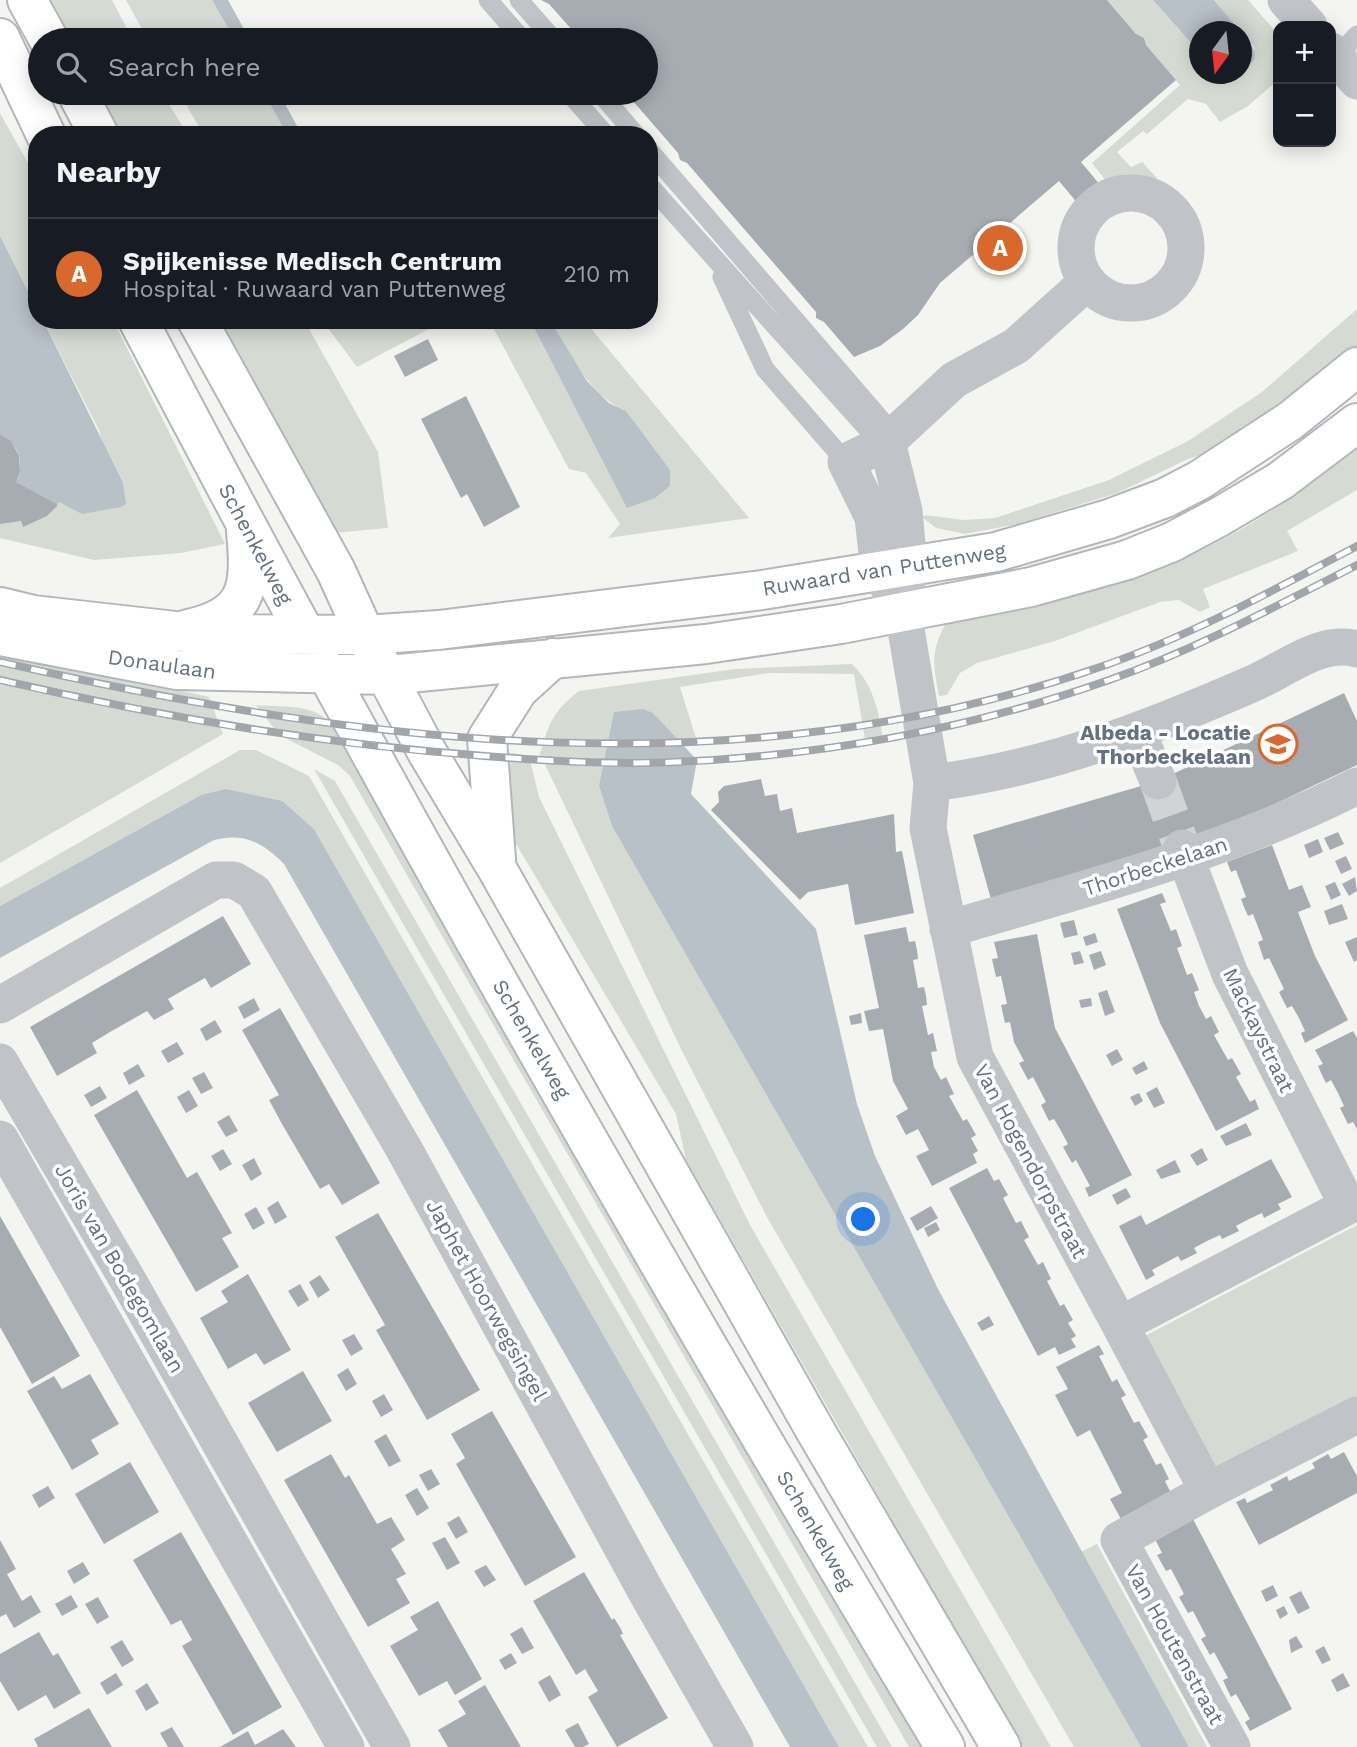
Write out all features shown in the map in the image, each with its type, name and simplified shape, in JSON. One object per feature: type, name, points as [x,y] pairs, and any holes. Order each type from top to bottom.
[{"type":"main road","points":[[27,0],[42,28]]},
{"type":"main road","points":[[0,38],[28,97]]},
{"type":"main road","points":[[32,105],[42,126]]},
{"type":"main road","points":[[83,105],[94,126]]},
{"type":"main road","name":"Schenkelweg","points":[[143,329],[397,804],[723,1371],[945,1747]]},
{"type":"main road","points":[[202,329],[336,572],[365,635],[427,752],[496,867],[796,1396],[1001,1747]]},
{"type":"main road","name":"Ruwaard van Puttenweg","points":[[304,632],[365,635],[439,630],[762,590],[1008,549],[1096,523],[1165,498],[1198,481],[1290,421],[1357,367]]},
{"type":"main road","name":"Ruwaard van Puttenweg","points":[[389,676],[706,644],[903,612],[1081,574],[1172,542],[1280,481],[1357,423]]},
{"type":"main road","name":"Donaulaan","points":[[176,631],[216,620],[232,610],[245,596],[248,565],[246,526]]},
{"type":"main road","name":"Donaulaan","points":[[0,607],[33,615],[202,634],[304,632]]},
{"type":"main road","name":"Donaulaan","points":[[0,636],[177,670],[389,676]]},
{"type":"main road","points":[[496,867],[487,739],[518,690],[553,658]]},
{"type":"street","points":[[1286,0],[1305,21]]},
{"type":"street","points":[[903,612],[894,568],[846,462],[887,442],[954,380],[1016,346],[1087,282]]},
{"type":"street","points":[[887,442],[904,510],[894,568]]},
{"type":"street","name":"Van Hogendorpstraat","points":[[903,612],[932,783],[928,828],[975,1057],[1208,1491]]},
{"type":"street","points":[[932,783],[996,775],[1138,733],[1262,680],[1325,648],[1350,647]]},
{"type":"street","points":[[1138,733],[1158,781]]},
{"type":"street","name":"Thorbeckelaan","points":[[948,929],[1307,811],[1357,786]]},
{"type":"street","name":"Mackaystraat","points":[[1120,1325],[1349,1206],[1235,985],[1184,853]]},
{"type":"street","name":"Japhet Hoorwegsingel","points":[[0,1005],[216,880],[234,880],[254,892],[404,1149],[735,1747]]},
{"type":"street","name":"Joris van Bodegomlaan","points":[[0,1062],[392,1747]]},
{"type":"street","name":"Joris van Bodegomlaan","points":[[0,1139],[346,1747]]},
{"type":"street","points":[[1208,1491],[1357,1415]]},
{"type":"street","points":[[203,1495],[238,1474]]},
{"type":"street","name":"Van Houtenstraat","points":[[1208,1491],[1119,1540],[1232,1747]]},
{"type":"lane","points":[[488,0],[512,28]]},
{"type":"lane","points":[[519,0],[544,28]]},
{"type":"lane","points":[[580,105],[598,126]]},
{"type":"lane","points":[[610,105],[628,126]]},
{"type":"lane","points":[[658,160],[883,422],[887,442]]},
{"type":"lane","points":[[658,195],[872,434],[887,442]]},
{"type":"lane","points":[[714,260],[765,369],[846,462]]},
{"type":"shaded area","points":[[46,0],[112,0],[127,28],[61,28]]},
{"type":"shaded area","points":[[126,0],[212,0],[228,28],[141,28]]},
{"type":"shaded area","points":[[212,0],[228,0],[243,28],[228,28]]},
{"type":"shaded area","points":[[1107,0],[1153,0],[1189,41],[1189,84],[1252,84],[1252,54],[1255,48],[1252,44],[1252,21],[1232,21],[1214,0],[1248,0],[1273,28],[1273,84],[1248,106],[1220,122],[1206,104],[1188,99],[1147,134],[1143,131],[1117,152],[1131,167],[1142,162],[1157,178],[1154,181],[1141,179],[1107,182],[1092,163],[1180,85],[1146,45],[1144,38],[1136,34]]},
{"type":"shaded area","points":[[1153,0],[1214,0],[1232,21],[1189,21],[1189,41]]},
{"type":"shaded area","points":[[101,105],[169,105],[182,126],[112,126]]},
{"type":"shaded area","points":[[186,105],[271,105],[282,126],[199,126]]},
{"type":"shaded area","points":[[271,105],[286,105],[297,126],[282,126]]},
{"type":"shaded area","points":[[0,113],[28,163],[28,291],[0,236]]},
{"type":"shaded area","points":[[0,236],[28,291],[28,329],[47,329],[123,483],[126,504],[82,514],[59,502],[56,505],[16,482],[20,461],[16,449],[0,434]]},
{"type":"shaded area","points":[[1357,309],[1357,352],[1237,444],[1188,459],[1117,493],[1018,524],[965,534],[936,528],[922,517],[925,515],[963,520],[995,518],[1109,480],[1188,441],[1262,392]]},
{"type":"shaded area","points":[[48,329],[118,329],[225,544],[181,553],[94,560],[0,538],[0,434],[16,448],[20,461],[17,482],[59,502],[121,507],[99,430]]},
{"type":"shaded area","points":[[219,329],[309,329],[378,452],[388,528],[322,534]]},
{"type":"shaded area","points":[[329,329],[429,329],[357,367]]},
{"type":"shaded area","points":[[494,329],[535,329],[627,507],[626,411],[613,404],[591,384],[555,329],[592,329],[749,518],[608,538],[620,524],[586,473],[569,469]]},
{"type":"shaded area","points":[[535,329],[555,329],[587,381],[609,403],[626,411],[670,470],[670,486],[655,498],[627,508]]},
{"type":"shaded area","points":[[1357,449],[1357,490],[1287,531],[1298,551],[1203,589],[1210,607],[1200,612],[1179,600],[1160,602],[1055,641],[977,663],[960,673],[947,695],[939,696],[934,658],[947,621],[1115,579],[1195,552],[1268,513]]},
{"type":"shaded area","points":[[0,650],[209,697],[223,734],[0,863]]},
{"type":"shaded area","points":[[852,664],[871,690],[884,742],[866,745],[854,674],[769,673],[680,687],[696,738],[676,739],[653,713],[599,786],[612,826],[1141,1747],[1074,1747],[768,1219],[682,1051],[540,754],[553,718],[579,691],[735,669]]},
{"type":"shaded area","points":[[256,705],[313,711],[340,733],[926,1747],[909,1747],[350,776],[338,765],[279,735]]},
{"type":"shaded area","points":[[643,709],[653,713],[697,760],[691,794],[816,929],[857,1104],[875,1156],[938,1289],[1189,1747],[1141,1747],[612,826],[599,786],[614,712]]},
{"type":"shaded area","points":[[240,750],[256,750],[309,776],[868,1747],[839,1747],[314,829],[201,795],[0,906],[0,888]]},
{"type":"shaded area","points":[[501,751],[529,756],[539,797],[750,1225],[1051,1747],[1022,1747],[686,1160],[676,1114],[509,832]]},
{"type":"shaded area","points":[[314,769],[335,781],[892,1747],[877,1747]]},
{"type":"shaded area","points":[[226,789],[282,801],[314,829],[839,1747],[790,1747],[284,864],[252,841],[235,837],[214,840],[0,958],[0,906],[201,795]]},
{"type":"shaded area","points":[[1357,1225],[1357,1405],[1218,1477],[1135,1341]]},
{"type":"shaded area","points":[[1097,1544],[1207,1747],[1189,1747],[1081,1552]]},
{"type":"building","points":[[541,0],[1107,0],[1136,34],[1144,38],[1146,45],[1176,80],[1081,162],[1101,186],[1079,205],[1059,181],[940,283],[918,315],[903,329],[880,346],[854,357],[824,322],[816,318],[816,312],[687,163],[680,160],[678,153],[658,130],[658,126],[655,126],[636,105],[658,105],[658,28],[570,28],[549,4]]},
{"type":"building","points":[[428,339],[438,360],[405,377],[394,356]]},
{"type":"building","points":[[466,396],[520,507],[484,527],[467,494],[461,498],[421,419]]},
{"type":"building","points":[[0,434],[11,441],[19,456],[20,471],[16,482],[58,505],[47,516],[23,527],[21,521],[0,524]]},
{"type":"building","points":[[1344,693],[1357,721],[1357,765],[1182,848],[992,903],[973,835],[1158,781]]},
{"type":"building","points":[[761,779],[765,796],[777,794],[780,811],[792,808],[797,833],[894,814],[896,852],[902,851],[914,913],[855,925],[848,884],[808,892],[800,900],[711,810],[719,802],[718,792],[724,786]]},
{"type":"building","points":[[1338,832],[1344,844],[1330,850],[1324,838]]},
{"type":"building","points":[[1318,839],[1323,852],[1309,858],[1304,845]]},
{"type":"building","points":[[1272,845],[1289,890],[1302,885],[1311,907],[1298,912],[1315,956],[1348,1020],[1305,1043],[1301,1033],[1305,1031],[1299,1018],[1292,1006],[1287,1008],[1279,992],[1284,989],[1269,958],[1264,960],[1258,942],[1263,940],[1253,914],[1248,916],[1244,907],[1241,899],[1246,897],[1236,870],[1231,872],[1227,862]]},
{"type":"building","points":[[1346,856],[1352,869],[1341,874],[1335,861]]},
{"type":"building","points":[[1355,877],[1357,891],[1349,896],[1342,884]]},
{"type":"building","points":[[1335,882],[1341,895],[1331,900],[1325,886]]},
{"type":"building","points":[[1162,893],[1166,902],[1160,904],[1171,931],[1176,929],[1182,946],[1177,948],[1187,975],[1192,973],[1199,990],[1194,992],[1199,1006],[1206,1019],[1211,1016],[1219,1032],[1214,1035],[1228,1060],[1232,1058],[1241,1074],[1236,1077],[1250,1102],[1255,1099],[1259,1109],[1216,1131],[1160,1023],[1117,909]]},
{"type":"building","points":[[1342,904],[1348,919],[1329,925],[1324,911]]},
{"type":"building","points":[[223,916],[251,964],[211,988],[205,978],[187,988],[168,999],[174,1009],[154,1020],[147,1011],[110,1032],[92,1043],[97,1053],[57,1076],[30,1027]]},
{"type":"building","points":[[1074,920],[1078,935],[1064,938],[1060,923]]},
{"type":"building","points":[[906,927],[909,942],[915,941],[917,950],[918,959],[913,960],[918,988],[924,987],[926,996],[927,1005],[922,1006],[928,1035],[933,1033],[937,1051],[931,1052],[934,1067],[941,1080],[946,1077],[954,1094],[949,1096],[963,1121],[967,1119],[976,1135],[971,1138],[978,1151],[973,1154],[977,1163],[932,1186],[916,1156],[929,1150],[918,1129],[906,1135],[896,1116],[908,1109],[893,1081],[883,1029],[869,1031],[864,1011],[879,1008],[864,935]]},
{"type":"building","points":[[1095,933],[1098,942],[1086,946],[1083,937]]},
{"type":"building","points":[[1037,934],[1055,1028],[1132,1175],[1089,1197],[1085,1188],[1090,1186],[1076,1160],[1072,1163],[1063,1147],[1068,1144],[1054,1119],[1049,1121],[1041,1105],[1046,1102],[1033,1077],[1028,1080],[1019,1063],[1024,1061],[1014,1042],[1010,1022],[1005,1023],[1001,1005],[1007,1004],[1001,976],[996,977],[992,959],[998,958],[994,942]]},
{"type":"building","points":[[1357,937],[1357,960],[1354,962],[1345,942]]},
{"type":"building","points":[[1080,951],[1084,963],[1074,965],[1071,953]]},
{"type":"building","points":[[1101,951],[1106,965],[1094,970],[1089,955]]},
{"type":"building","points":[[1107,990],[1115,1012],[1105,1016],[1098,993]]},
{"type":"building","points":[[254,998],[260,1010],[244,1019],[238,1007]]},
{"type":"building","points":[[1091,998],[1092,1006],[1081,1008],[1079,1000]]},
{"type":"building","points":[[280,1008],[380,1183],[342,1205],[329,1184],[320,1189],[282,1124],[269,1100],[279,1095],[242,1030]]},
{"type":"building","points":[[861,1013],[862,1023],[851,1025],[849,1016]]},
{"type":"building","points":[[215,1020],[222,1032],[206,1041],[200,1029]]},
{"type":"building","points":[[1353,1031],[1357,1038],[1357,1129],[1353,1122],[1348,1124],[1340,1108],[1344,1106],[1331,1080],[1326,1083],[1318,1066],[1323,1064],[1315,1050]]},
{"type":"building","points":[[177,1042],[184,1054],[168,1063],[161,1051]]},
{"type":"building","points":[[1117,1049],[1123,1060],[1112,1066],[1106,1055]]},
{"type":"building","points":[[1144,1061],[1148,1069],[1136,1075],[1132,1068]]},
{"type":"building","points":[[138,1064],[145,1076],[129,1085],[123,1073]]},
{"type":"building","points":[[204,1072],[213,1088],[201,1094],[192,1078]]},
{"type":"building","points":[[100,1086],[107,1098],[91,1107],[84,1095]]},
{"type":"building","points":[[1157,1087],[1165,1103],[1154,1108],[1146,1093]]},
{"type":"building","points":[[137,1090],[187,1178],[197,1172],[232,1233],[222,1238],[239,1267],[196,1292],[94,1115]]},
{"type":"building","points":[[189,1090],[198,1106],[186,1113],[177,1097]]},
{"type":"building","points":[[1139,1093],[1143,1101],[1135,1106],[1130,1097]]},
{"type":"building","points":[[229,1115],[238,1131],[226,1137],[217,1122]]},
{"type":"building","points":[[1246,1123],[1252,1135],[1226,1146],[1220,1136]]},
{"type":"building","points":[[1202,1148],[1208,1160],[1197,1166],[1190,1155]]},
{"type":"building","points":[[223,1149],[232,1164],[220,1171],[211,1156]]},
{"type":"building","points":[[254,1158],[262,1174],[251,1181],[242,1165]]},
{"type":"building","points":[[1271,1159],[1292,1197],[1278,1204],[1281,1209],[1264,1218],[1262,1213],[1249,1219],[1236,1226],[1239,1231],[1222,1239],[1220,1235],[1207,1241],[1194,1248],[1197,1253],[1181,1261],[1178,1256],[1152,1270],[1155,1275],[1146,1280],[1119,1226],[1141,1215],[1146,1225]]},
{"type":"building","points":[[1175,1160],[1181,1172],[1161,1179],[1156,1170]]},
{"type":"building","points":[[987,1168],[994,1181],[999,1179],[1008,1195],[1003,1198],[1016,1223],[1021,1221],[1029,1237],[1024,1240],[1038,1265],[1043,1262],[1051,1279],[1047,1281],[1060,1306],[1064,1304],[1073,1320],[1068,1323],[1076,1336],[1071,1339],[1076,1347],[1059,1355],[1055,1347],[1038,1356],[949,1188]]},
{"type":"building","points":[[1126,1188],[1131,1197],[1117,1205],[1112,1195]]},
{"type":"building","points":[[278,1201],[287,1217],[275,1224],[267,1208]]},
{"type":"building","points":[[931,1206],[938,1218],[917,1231],[910,1218]]},
{"type":"building","points":[[256,1207],[265,1223],[253,1230],[244,1214]]},
{"type":"building","points":[[378,1213],[480,1390],[427,1420],[376,1330],[385,1325],[335,1237]]},
{"type":"building","points":[[0,1216],[80,1356],[32,1384],[0,1327]]},
{"type":"building","points":[[936,1222],[940,1230],[928,1237],[924,1228]]},
{"type":"building","points":[[248,1274],[291,1350],[264,1365],[256,1353],[228,1369],[200,1318],[228,1302],[221,1291]]},
{"type":"building","points":[[320,1275],[330,1290],[318,1298],[309,1282]]},
{"type":"building","points":[[300,1284],[309,1300],[298,1307],[288,1291]]},
{"type":"building","points":[[989,1316],[994,1325],[982,1331],[977,1323]]},
{"type":"building","points":[[354,1334],[363,1349],[351,1356],[342,1340]]},
{"type":"building","points":[[1099,1345],[1104,1354],[1099,1356],[1112,1382],[1117,1379],[1126,1395],[1121,1398],[1134,1423],[1139,1421],[1148,1437],[1143,1440],[1156,1465],[1161,1463],[1169,1479],[1165,1481],[1172,1495],[1122,1521],[1110,1499],[1122,1493],[1090,1430],[1077,1437],[1055,1395],[1068,1389],[1056,1367]]},
{"type":"building","points":[[348,1368],[357,1384],[346,1391],[337,1375]]},
{"type":"building","points":[[303,1371],[332,1421],[277,1452],[248,1403]]},
{"type":"building","points":[[90,1374],[119,1424],[91,1440],[99,1454],[72,1470],[27,1391],[54,1376],[62,1389]]},
{"type":"building","points":[[384,1394],[393,1410],[381,1417],[372,1401]]},
{"type":"building","points":[[492,1411],[576,1557],[525,1586],[456,1464],[465,1458],[451,1434]]},
{"type":"building","points":[[386,1434],[401,1461],[389,1467],[374,1441]]},
{"type":"building","points":[[1344,1452],[1357,1476],[1357,1493],[1259,1545],[1236,1502],[1245,1498],[1247,1503],[1273,1490],[1270,1485],[1287,1476],[1289,1481],[1315,1468],[1312,1463],[1328,1454],[1331,1459]]},
{"type":"building","points":[[331,1454],[345,1478],[349,1475],[377,1524],[391,1517],[405,1540],[391,1549],[406,1574],[396,1579],[410,1603],[368,1627],[284,1480]]},
{"type":"building","points":[[130,1462],[159,1512],[104,1544],[75,1494]]},
{"type":"building","points":[[431,1469],[440,1484],[428,1491],[419,1475]]},
{"type":"building","points":[[48,1486],[55,1498],[39,1508],[32,1495]]},
{"type":"building","points":[[417,1488],[429,1508],[417,1516],[405,1495]]},
{"type":"building","points":[[459,1516],[468,1532],[456,1539],[447,1523]]},
{"type":"building","points":[[1193,1519],[1292,1709],[1250,1731],[1245,1722],[1250,1719],[1236,1694],[1231,1697],[1223,1680],[1228,1678],[1214,1652],[1210,1655],[1201,1639],[1206,1636],[1193,1611],[1188,1613],[1179,1597],[1184,1594],[1171,1569],[1166,1571],[1157,1555],[1162,1553],[1155,1539]]},
{"type":"building","points":[[181,1532],[282,1707],[233,1735],[182,1646],[192,1640],[181,1620],[171,1625],[133,1560]]},
{"type":"building","points":[[445,1537],[460,1563],[447,1570],[432,1543]]},
{"type":"building","points":[[0,1540],[16,1569],[7,1574],[22,1601],[31,1595],[41,1612],[14,1628],[6,1614],[0,1617]]},
{"type":"building","points":[[83,1562],[90,1574],[74,1584],[67,1571]]},
{"type":"building","points":[[486,1565],[496,1580],[484,1587],[474,1571]]},
{"type":"building","points":[[584,1572],[612,1620],[614,1618],[621,1629],[623,1634],[620,1635],[668,1718],[617,1747],[588,1697],[598,1691],[585,1669],[576,1675],[533,1601]]},
{"type":"building","points":[[1273,1585],[1278,1596],[1266,1602],[1261,1591]]},
{"type":"building","points":[[1301,1591],[1310,1608],[1298,1614],[1289,1597]]},
{"type":"building","points":[[71,1595],[78,1607],[62,1616],[55,1604]]},
{"type":"building","points":[[98,1597],[109,1617],[97,1624],[85,1604]]},
{"type":"building","points":[[438,1601],[482,1679],[455,1695],[447,1681],[419,1696],[390,1646],[418,1630],[410,1617]]},
{"type":"building","points":[[1284,1606],[1288,1614],[1280,1619],[1276,1610]]},
{"type":"building","points":[[522,1627],[534,1648],[522,1654],[510,1634]]},
{"type":"building","points":[[39,1632],[53,1656],[58,1653],[81,1693],[54,1709],[46,1695],[18,1711],[0,1681],[0,1654]]},
{"type":"building","points":[[1296,1636],[1303,1647],[1291,1653],[1289,1640]]},
{"type":"building","points":[[122,1640],[134,1660],[122,1667],[110,1647]]},
{"type":"building","points":[[1324,1646],[1331,1660],[1322,1664],[1315,1651]]},
{"type":"building","points":[[511,1653],[517,1663],[505,1670],[499,1660]]},
{"type":"building","points":[[116,1673],[123,1685],[107,1695],[100,1683]]},
{"type":"building","points":[[1343,1673],[1350,1686],[1337,1692],[1331,1680]]},
{"type":"building","points":[[550,1675],[561,1695],[549,1702],[538,1682]]},
{"type":"building","points":[[147,1683],[159,1703],[146,1711],[135,1691]]},
{"type":"building","points":[[485,1685],[521,1747],[448,1747],[438,1730],[466,1714],[458,1701]]},
{"type":"building","points":[[89,1708],[112,1747],[38,1747],[34,1739]]},
{"type":"building","points":[[578,1723],[589,1744],[583,1747],[575,1747],[565,1730]]},
{"type":"building","points":[[172,1727],[184,1747],[168,1747],[160,1733]]},
{"type":"building","points":[[283,1729],[296,1747],[220,1747],[248,1731],[255,1745]]},
{"type":"tunnel","points":[[1158,781],[1182,848]]},
{"type":"railway","points":[[0,662],[137,691],[276,715],[414,733],[553,742],[692,742],[830,730],[967,705],[1103,666],[1201,626],[1357,546]]},
{"type":"railway","points":[[0,680],[181,717],[424,751],[580,762],[651,763],[730,759],[785,754],[895,737],[1004,713],[1057,697],[1173,655],[1357,565]]},
{"type":"place","name":"Spijkenisse Medisch Centrum","points":[[1000,248]]},
{"type":"place","name":"Albeda - Locatie Thorbeckelaan","points":[[1278,744]]}]
